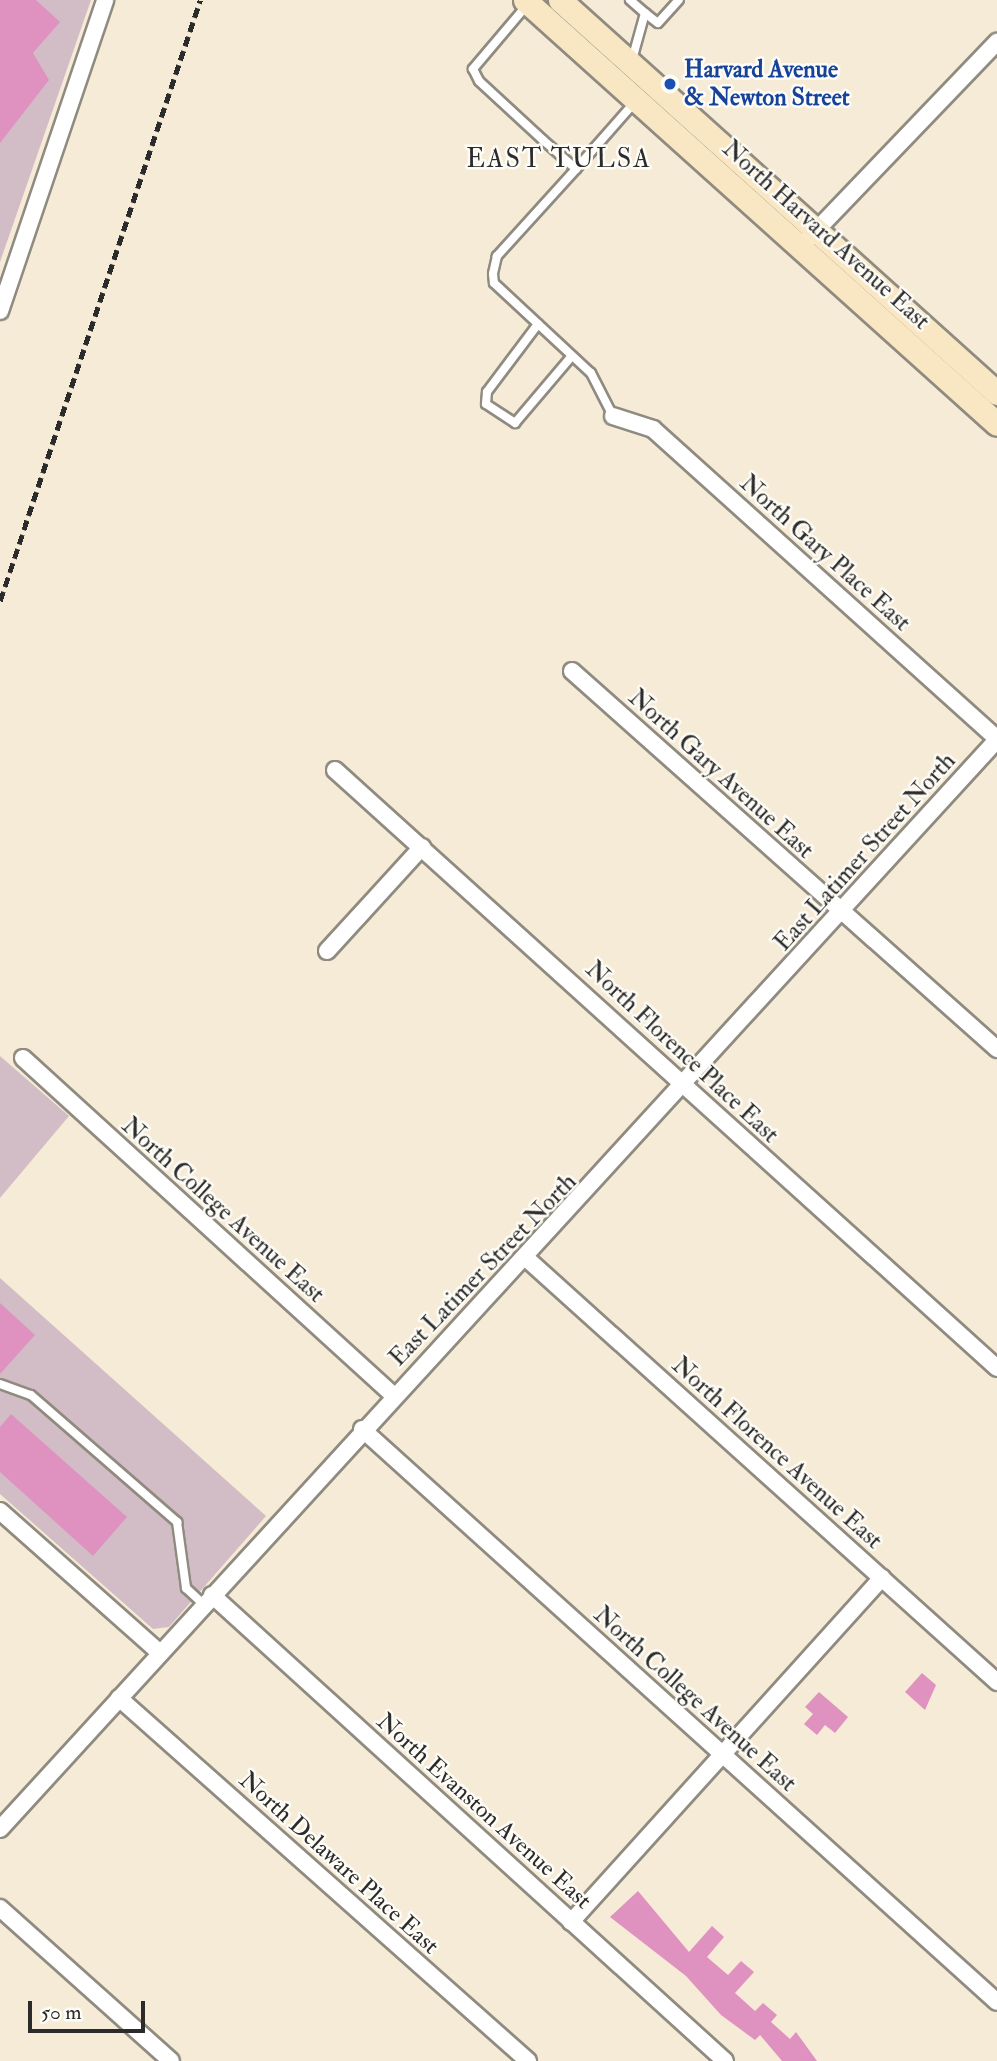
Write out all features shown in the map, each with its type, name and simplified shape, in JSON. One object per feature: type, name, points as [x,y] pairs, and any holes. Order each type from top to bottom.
[{"type":"main road","name":"North Harvard Avenue East","points":[[561,0],[651,81],[997,424]]},
{"type":"main road","name":"North Harvard Avenue East","points":[[527,1],[636,100],[996,388]]},
{"type":"main road","points":[[636,100],[651,81]]},
{"type":"street","points":[[0,311],[104,0]]},
{"type":"street","points":[[808,239],[997,42]]},
{"type":"street","points":[[977,406],[996,388]]},
{"type":"street","name":"North Gary Place East","points":[[613,416],[653,429],[997,740]]},
{"type":"street","name":"North Gary Avenue East","points":[[572,671],[997,1049]]},
{"type":"street","name":"East Latimer Street North","points":[[0,1829],[393,1395],[526,1258],[685,1086],[997,740]]},
{"type":"street","name":"North Florence Place East","points":[[335,769],[997,1368]]},
{"type":"street","points":[[327,951],[422,847]]},
{"type":"street","name":"North College Avenue East","points":[[23,1058],[393,1395]]},
{"type":"street","name":"North Florence Avenue East","points":[[526,1258],[997,1682]]},
{"type":"street","name":"North College Avenue East","points":[[362,1429],[997,2002]]},
{"type":"street","points":[[0,1511],[160,1653]]},
{"type":"street","points":[[571,1922],[882,1578]]},
{"type":"street","name":"North Evanston Avenue East","points":[[208,1600],[725,2061]]},
{"type":"street","name":"North Delaware Place East","points":[[119,1698],[528,2061]]},
{"type":"street","points":[[0,1908],[171,2061]]},
{"type":"lane","points":[[631,0],[659,23],[679,0]]},
{"type":"lane","points":[[527,1],[473,69],[475,76],[576,169]]},
{"type":"lane","points":[[631,63],[645,13]]},
{"type":"lane","points":[[613,416],[591,373],[495,284],[495,263],[636,100]]},
{"type":"lane","points":[[538,324],[487,391],[486,404],[516,423],[571,357]]},
{"type":"lane","points":[[0,1384],[31,1395],[177,1522],[186,1588],[208,1600]]},
{"type":"shaded area","points":[[0,0],[91,0],[0,262]]},
{"type":"shaded area","points":[[0,1056],[69,1116],[0,1198]]},
{"type":"shaded area","points":[[0,1278],[266,1516],[169,1627],[153,1629],[0,1494]]},
{"type":"building","points":[[0,0],[36,0],[60,22],[33,53],[49,80],[0,143]]},
{"type":"building","points":[[0,1303],[35,1335],[0,1374]]},
{"type":"building","points":[[11,1414],[127,1517],[93,1556],[0,1472],[0,1427]]},
{"type":"building","points":[[922,1673],[936,1685],[925,1710],[905,1692]]},
{"type":"building","points":[[819,1692],[848,1717],[835,1733],[825,1725],[817,1735],[804,1724],[813,1714],[805,1707]]},
{"type":"building","points":[[638,1891],[689,1952],[712,1926],[724,1937],[707,1957],[728,1975],[741,1961],[754,1972],[735,1993],[755,2011],[763,2003],[777,2015],[771,2022],[790,2039],[796,2032],[817,2061],[782,2061],[760,2035],[755,2040],[721,2015],[686,1976],[610,1917]]},
{"type":"railway","points":[[0,601],[200,0]]},
{"type":"place","name":"Harvard Avenue & Newton Street","points":[[670,84]]},
{"type":"district","name":"EAST TULSA","points":[[559,160]]}]
